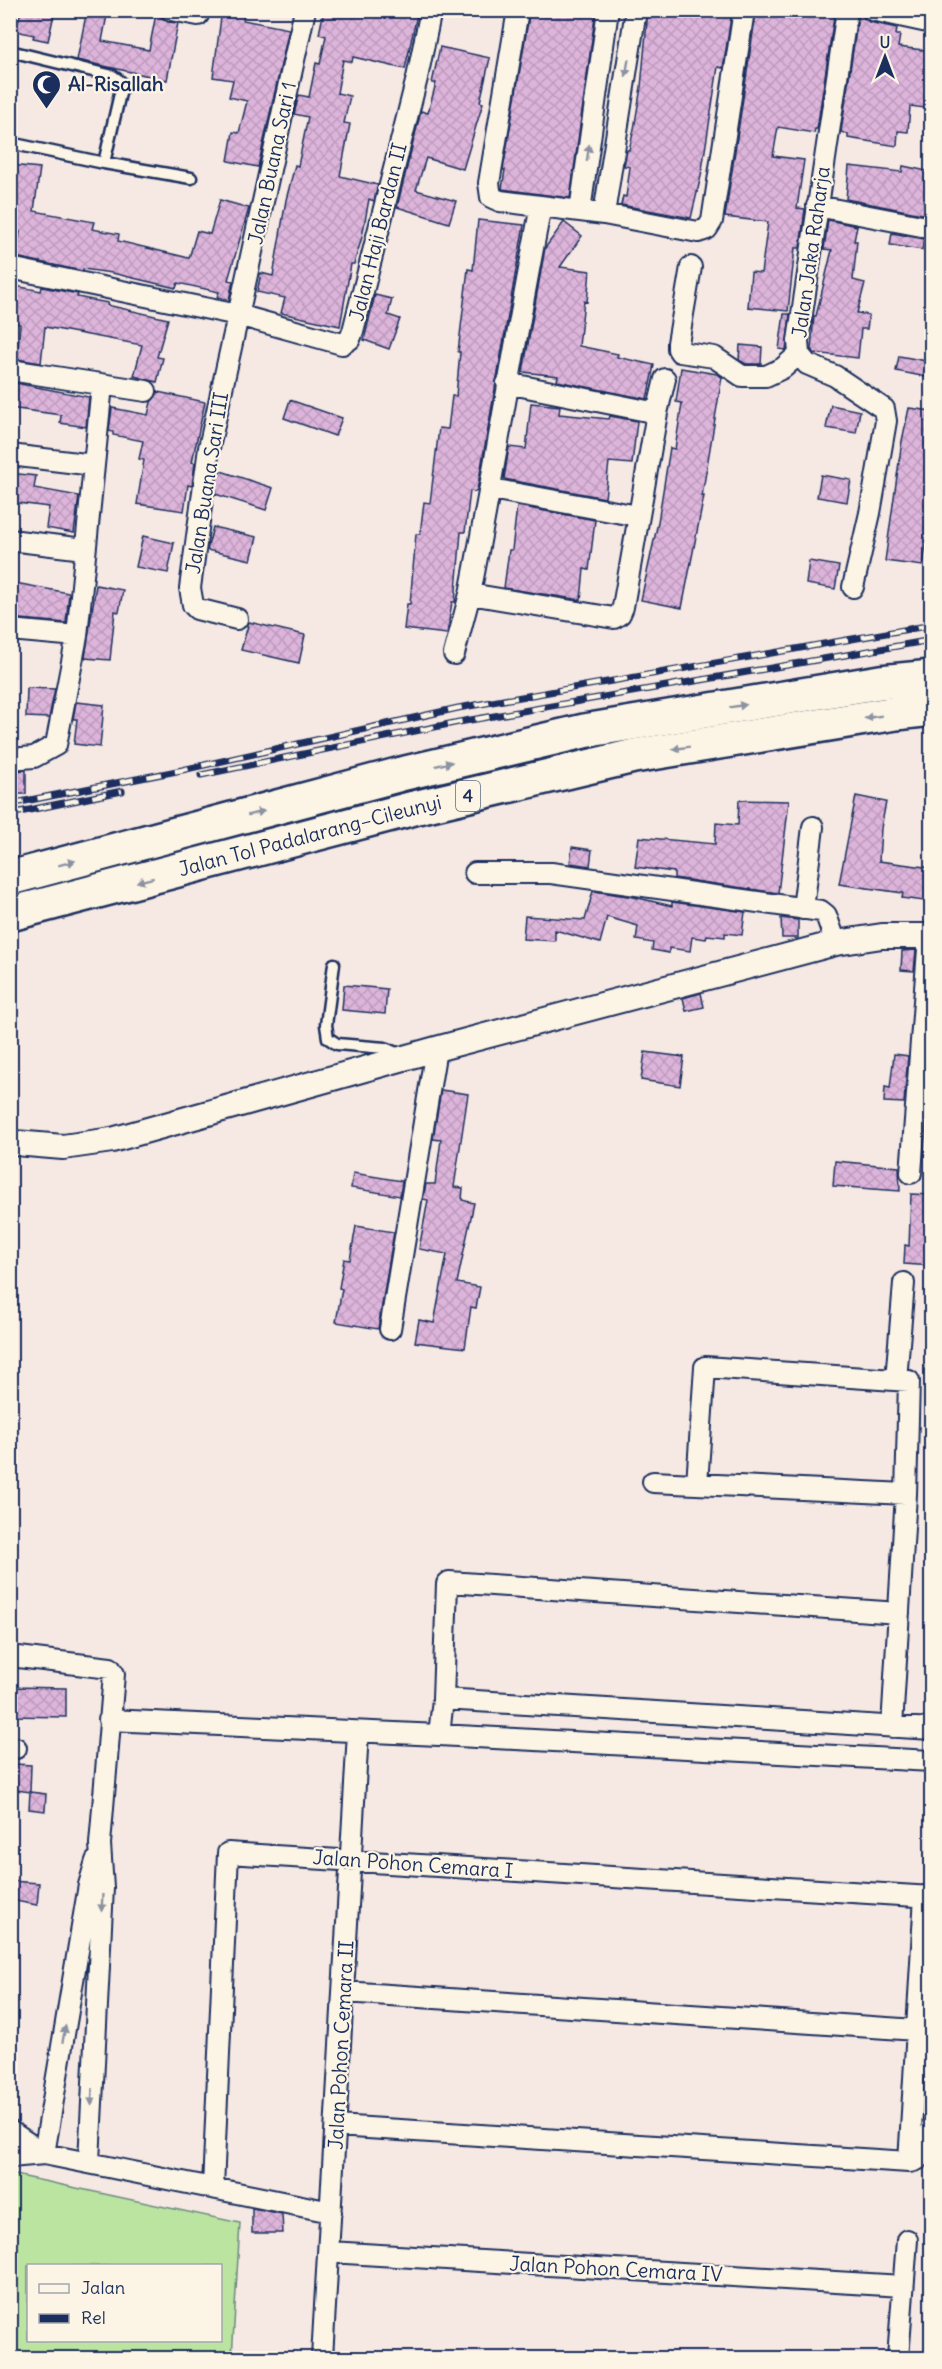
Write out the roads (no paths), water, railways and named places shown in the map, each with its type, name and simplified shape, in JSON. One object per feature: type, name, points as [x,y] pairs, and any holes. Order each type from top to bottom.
[{"type":"highway","name":"Jalan Tol Padalarang–Cileunyi","points":[[10,878],[401,774],[584,731],[880,682],[932,677]]},
{"type":"highway","name":"Jalan Tol Padalarang–Cileunyi","points":[[10,914],[414,808],[634,756],[932,709]]},
{"type":"street","points":[[171,10],[198,15]]},
{"type":"street","name":"Jalan Buana Sari 1","points":[[238,315],[305,10]]},
{"type":"street","name":"Jalan Haji Bardan II","points":[[10,268],[238,315],[342,344],[350,339],[417,78],[431,10]]},
{"type":"street","points":[[518,10],[489,183],[491,197],[500,201],[604,214],[698,232],[707,229],[712,221],[744,10]]},
{"type":"street","points":[[580,211],[608,10]]},
{"type":"street","points":[[604,214],[636,10]]},
{"type":"street","name":"Jalan Jaka Raharja","points":[[847,10],[798,341],[799,354],[807,364],[835,376],[885,409],[886,421],[870,513],[853,587]]},
{"type":"street","points":[[872,10],[932,23]]},
{"type":"street","points":[[454,654],[470,594],[491,489],[507,383],[541,206]]},
{"type":"street","points":[[817,206],[932,228]]},
{"type":"street","points":[[691,267],[678,343],[680,352],[714,357],[742,376],[766,376],[783,368],[799,354]]},
{"type":"street","name":"Jalan Buana Sari III","points":[[237,619],[197,609],[193,605],[190,588],[209,448],[238,315]]},
{"type":"street","points":[[10,370],[146,391]]},
{"type":"street","points":[[470,594],[614,618],[620,614],[665,380]]},
{"type":"street","points":[[507,383],[657,413]]},
{"type":"street","points":[[10,759],[34,757],[56,745],[76,636],[102,384]]},
{"type":"street","points":[[10,455],[94,465]]},
{"type":"street","points":[[491,489],[638,516]]},
{"type":"street","points":[[10,540],[84,549]]},
{"type":"street","points":[[10,630],[76,636]]},
{"type":"street","points":[[803,909],[813,827]]},
{"type":"street","points":[[475,873],[551,873],[821,911],[826,915],[836,943]]},
{"type":"street","points":[[10,1140],[15,1143],[63,1147],[112,1140],[436,1049],[836,943],[882,936],[930,936],[926,1036],[911,1173]]},
{"type":"street","points":[[390,1329],[436,1049]]},
{"type":"street","points":[[896,1380],[904,1283]]},
{"type":"street","points":[[697,1484],[705,1366],[909,1382],[906,1494],[892,1727]]},
{"type":"street","points":[[653,1482],[906,1494]]},
{"type":"street","points":[[439,1735],[443,1699],[447,1584],[449,1582],[899,1613]]},
{"type":"street","points":[[10,1656],[111,1668],[114,1674],[100,1844],[103,1888],[89,2162]]},
{"type":"street","points":[[443,1699],[932,1729]]},
{"type":"street","points":[[109,1720],[932,1761]]},
{"type":"street","name":"Jalan Pohon Cemara II","points":[[322,2358],[358,1732]]},
{"type":"street","points":[[44,2154],[89,1885],[100,1844]]},
{"type":"street","name":"Jalan Pohon Cemara I","points":[[213,2187],[228,1853],[928,1897]]},
{"type":"street","points":[[909,2162],[928,1897]]},
{"type":"street","points":[[344,1992],[917,2030]]},
{"type":"street","points":[[336,2126],[909,2162],[918,2162],[923,2157],[932,2126]]},
{"type":"street","points":[[10,2131],[44,2154]]},
{"type":"street","points":[[10,2157],[44,2154],[331,2212]]},
{"type":"street","points":[[898,2358],[907,2240]]},
{"type":"street","name":"Jalan Pohon Cemara IV","points":[[328,2252],[903,2286]]},
{"type":"lane","points":[[10,51],[113,76],[120,81],[121,88],[104,163]]},
{"type":"lane","points":[[10,142],[104,163],[191,178]]},
{"type":"lane","points":[[334,964],[326,1025],[328,1038],[337,1044],[385,1048],[407,1058]]},
{"type":"railway","points":[[10,804],[182,770],[458,708],[932,625]]},
{"type":"railway","points":[[201,775],[459,722],[932,640]]},
{"type":"railway","points":[[10,814],[122,791]]},
{"type":"place","name":"Al-Risallah","points":[[47,110]]}]
